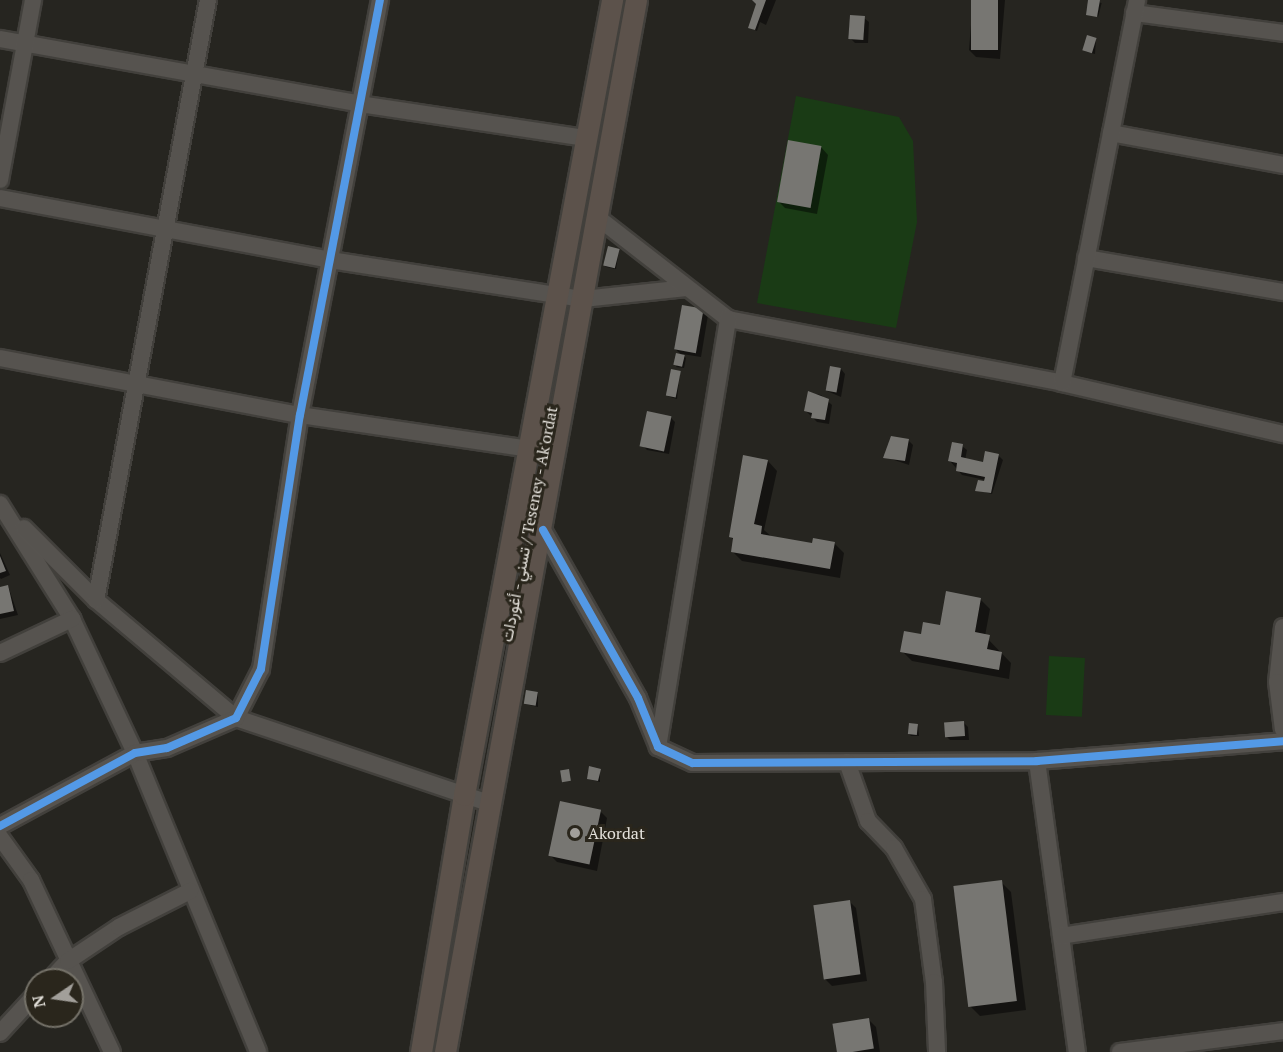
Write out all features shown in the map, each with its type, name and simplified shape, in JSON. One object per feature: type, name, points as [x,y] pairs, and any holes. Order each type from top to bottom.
[{"type":"main road","points":[[421,1052],[464,795],[612,0]]},
{"type":"main road","name":"تسني - أغوردات / Teseney - Ak'ordat","points":[[445,1052],[488,803],[543,531],[636,0]]},
{"type":"street","points":[[0,180],[33,0]]},
{"type":"street","points":[[96,600],[208,0]]},
{"type":"street","points":[[0,826],[135,753],[167,748],[236,718],[261,669],[300,415],[380,0]]},
{"type":"street","points":[[1062,383],[1136,6],[1283,33]]},
{"type":"street","points":[[0,39],[360,104],[586,138]]},
{"type":"street","points":[[1111,134],[1283,165]]},
{"type":"street","points":[[0,198],[330,260],[583,299],[686,288]]},
{"type":"street","points":[[597,217],[728,319],[1062,383],[1283,435]]},
{"type":"street","points":[[1086,258],[1283,292]]},
{"type":"street","points":[[658,747],[728,319]]},
{"type":"street","points":[[0,358],[300,415],[529,449]]},
{"type":"street","points":[[2,506],[96,600],[236,718],[488,803]]},
{"type":"street","points":[[2,506],[72,619],[135,753],[258,1052]]},
{"type":"street","points":[[543,531],[638,698],[658,747],[693,763],[1037,761],[1283,741]]},
{"type":"street","points":[[0,653],[72,619]]},
{"type":"street","points":[[1283,627],[1277,682],[1283,730]]},
{"type":"street","points":[[1037,761],[1077,1052]]},
{"type":"street","points":[[847,762],[868,821],[894,848],[923,899],[934,982],[937,1052]]},
{"type":"street","points":[[0,837],[31,880],[112,1052]]},
{"type":"street","points":[[61,968],[118,927],[190,891]]},
{"type":"street","points":[[1061,936],[1283,902]]},
{"type":"street","points":[[0,1033],[24,1007]]},
{"type":"street","points":[[1120,1052],[1283,1030]]},
{"type":"green space","points":[[796,96],[899,117],[913,141],[917,222],[896,328],[757,303]]},
{"type":"green space","points":[[1049,656],[1085,658],[1082,717],[1046,715]]},
{"type":"building","points":[[752,0],[766,0],[755,30],[748,28],[756,4]]},
{"type":"building","points":[[971,0],[998,0],[998,50],[971,50]]},
{"type":"building","points":[[1088,0],[1100,0],[1097,17],[1086,15]]},
{"type":"building","points":[[850,15],[865,16],[863,40],[848,39]]},
{"type":"building","points":[[1087,35],[1097,38],[1092,53],[1082,50]]},
{"type":"building","points":[[788,140],[821,146],[811,208],[777,202]]},
{"type":"building","points":[[608,246],[620,249],[615,268],[603,265]]},
{"type":"building","points":[[682,305],[704,309],[696,353],[674,349]]},
{"type":"building","points":[[676,353],[685,355],[682,367],[673,365]]},
{"type":"building","points":[[830,366],[841,368],[836,393],[826,391]]},
{"type":"building","points":[[671,369],[681,371],[676,397],[666,396]]},
{"type":"building","points":[[808,391],[829,399],[825,420],[811,418],[812,413],[804,411]]},
{"type":"building","points":[[647,411],[671,416],[664,451],[640,446]]},
{"type":"building","points":[[891,436],[909,439],[905,461],[883,458]]},
{"type":"building","points":[[952,442],[963,444],[961,457],[983,462],[985,451],[999,454],[991,493],[975,491],[978,480],[984,481],[985,477],[956,471],[957,463],[948,461]]},
{"type":"building","points":[[743,455],[768,460],[754,524],[762,526],[761,534],[812,543],[813,538],[835,542],[830,569],[731,552],[733,538],[729,537]]},
{"type":"building","points":[[0,556],[6,571],[0,573]]},
{"type":"building","points":[[8,585],[14,611],[0,614],[0,587]]},
{"type":"building","points":[[946,591],[981,598],[975,632],[990,635],[987,649],[1002,652],[999,670],[900,652],[904,631],[921,634],[923,622],[940,625]]},
{"type":"building","points":[[526,690],[538,692],[536,706],[524,704]]},
{"type":"building","points":[[964,721],[965,736],[945,737],[944,722]]},
{"type":"building","points":[[909,723],[918,724],[917,735],[908,734]]},
{"type":"building","points":[[589,766],[601,769],[598,781],[587,779]]},
{"type":"building","points":[[569,769],[571,781],[562,782],[560,770]]},
{"type":"building","name":"Akordat","points":[[560,801],[601,810],[589,865],[548,856]]},
{"type":"building","points":[[1002,880],[1017,1001],[968,1007],[953,886]]},
{"type":"building","points":[[850,900],[860,974],[824,979],[813,905]]},
{"type":"building","points":[[869,1018],[874,1049],[837,1052],[832,1024]]},
{"type":"cycle path","points":[[0,826],[135,753],[167,748],[236,718],[261,669],[300,415],[380,0]]},
{"type":"cycle path","points":[[543,530],[638,698],[658,747],[693,763],[1037,761],[1283,741]]},
{"type":"place","name":"Akordat","points":[[575,833]]}]
